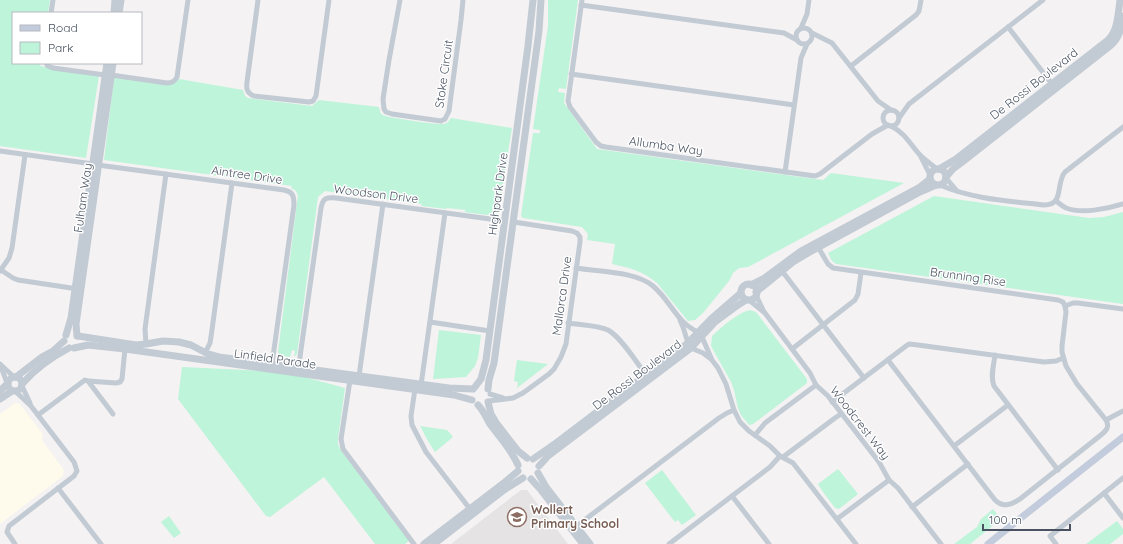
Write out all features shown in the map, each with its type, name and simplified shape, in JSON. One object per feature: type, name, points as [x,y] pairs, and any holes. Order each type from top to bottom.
[{"type":"main road","points":[[988,544],[1123,437]]},
{"type":"street","points":[[51,12],[53,0]]},
{"type":"street","points":[[114,12],[115,0]]},
{"type":"street","points":[[119,12],[121,0]]},
{"type":"street","points":[[47,64],[53,68],[170,83],[175,80],[177,76],[188,0]]},
{"type":"street","points":[[258,0],[247,89],[250,94],[254,96],[306,102],[313,101],[316,96],[329,0]]},
{"type":"street","name":"Stoke Circuit","points":[[400,0],[388,68],[384,109],[386,112],[392,114],[441,121],[445,119],[449,111],[463,0]]},
{"type":"street","name":"Highpark Drive","points":[[474,388],[480,382],[483,372],[490,331],[531,25],[533,0]]},
{"type":"street","name":"Highpark Drive","points":[[489,397],[489,380],[494,363],[514,222],[539,31],[541,0]]},
{"type":"street","points":[[801,58],[796,35],[807,14],[809,0]]},
{"type":"street","points":[[851,66],[916,15],[919,11],[921,0]]},
{"type":"street","points":[[884,118],[887,112],[909,104],[1043,0]]},
{"type":"street","name":"De Rossi Boulevard","points":[[938,169],[956,159],[1108,40],[1115,28],[1120,0]]},
{"type":"street","points":[[581,3],[784,33],[804,44],[825,39]]},
{"type":"street","name":"Allumba Way","points":[[581,3],[568,104],[596,142],[601,146],[812,176],[820,174],[872,134],[890,125]]},
{"type":"street","points":[[785,172],[801,58],[812,38],[807,14]]},
{"type":"street","name":"De Rossi Boulevard","points":[[946,178],[953,169],[1110,46],[1115,41],[1120,31],[1123,16]]},
{"type":"street","points":[[1008,27],[1052,84]]},
{"type":"street","points":[[784,33],[806,28],[832,43],[878,101],[886,124],[905,135]]},
{"type":"street","name":"Fulham Way","points":[[106,64],[108,75]]},
{"type":"street","name":"Fulham Way","points":[[77,336],[76,324],[78,289],[108,75],[113,64]]},
{"type":"street","points":[[571,74],[794,105]]},
{"type":"street","points":[[878,101],[898,113],[905,135],[920,155],[932,183],[950,190],[970,195],[1044,205],[1050,205],[1056,201],[1064,174],[1123,127]]},
{"type":"street","points":[[890,125],[896,124],[909,104]]},
{"type":"street","name":"Allumba Way","points":[[872,134],[884,118]]},
{"type":"street","name":"Aintree Drive","points":[[0,151],[290,192],[294,197],[294,205],[272,364]]},
{"type":"street","points":[[25,155],[12,248],[9,258],[0,270],[18,280],[78,289]]},
{"type":"street","points":[[920,155],[944,172],[946,178],[958,192]]},
{"type":"street","points":[[938,169],[933,171],[930,177],[920,187],[801,251],[762,279],[751,285],[745,285],[741,294],[748,300],[753,299],[756,293],[800,258],[920,192],[944,183],[946,178]]},
{"type":"street","points":[[146,344],[145,329],[166,174]]},
{"type":"street","points":[[205,353],[211,337],[232,183]]},
{"type":"street","name":"Woodson Drive","points":[[298,370],[322,203],[325,199],[330,197],[505,221]]},
{"type":"street","points":[[1056,201],[1067,208],[1076,210],[1096,210],[1123,204]]},
{"type":"street","points":[[359,376],[383,204]]},
{"type":"street","points":[[421,385],[445,213]]},
{"type":"street","name":"Mallorca Drive","points":[[489,397],[508,398],[518,396],[554,369],[564,350],[576,268],[580,239],[577,233],[572,230],[514,222]]},
{"type":"street","name":"Brunning Rise","points":[[818,247],[831,268],[1058,300],[1063,302],[1065,306],[1078,303],[1123,309]]},
{"type":"street","points":[[576,268],[628,275],[643,280],[658,290],[678,317],[689,345],[704,353],[718,368],[726,384],[734,410],[740,422],[770,446],[781,457],[790,460],[856,544]]},
{"type":"street","points":[[782,271],[864,378]]},
{"type":"street","points":[[792,349],[855,300],[858,294],[861,273]]},
{"type":"street","points":[[751,285],[755,288],[756,293]]},
{"type":"street","name":"Fulham Way","points":[[65,338],[78,289]]},
{"type":"street","name":"Woodcrest Way","points":[[756,293],[764,313]]},
{"type":"street","name":"De Rossi Boulevard","points":[[700,334],[710,319],[741,294]]},
{"type":"street","name":"De Rossi Boulevard","points":[[538,469],[548,456],[689,345],[700,334],[738,304],[748,300]]},
{"type":"street","name":"Woodcrest Way","points":[[748,300],[764,313],[810,373],[816,384],[825,392],[879,462],[889,480],[898,488],[941,544]]},
{"type":"street","points":[[888,360],[995,500],[1004,505],[1012,504],[1058,470],[1105,432],[1108,426],[1106,420],[1072,376],[1063,358],[1062,346],[1066,312],[1065,306]]},
{"type":"street","points":[[678,317],[700,334],[712,360]]},
{"type":"street","points":[[430,322],[490,331]]},
{"type":"street","points":[[568,323],[601,328],[613,333],[646,375]]},
{"type":"street","points":[[0,391],[7,384],[10,378],[15,377],[42,357],[53,351],[65,338],[73,333],[77,336],[79,342],[72,348],[65,346],[65,338]]},
{"type":"street","name":"Linfield Parade","points":[[77,336],[135,345],[163,341],[179,342],[191,345],[214,356],[272,364],[350,380],[454,395],[472,400]]},
{"type":"street","points":[[832,402],[906,346],[913,344],[1044,362],[1056,361],[1063,358]]},
{"type":"street","name":"Linfield Parade","points":[[22,385],[30,375],[53,358],[72,348],[88,345],[359,376],[421,385],[449,388],[474,388]]},
{"type":"street","name":"De Rossi Boulevard","points":[[530,458],[556,443],[646,375],[689,345]]},
{"type":"street","points":[[38,415],[85,380],[116,383],[120,382],[122,379],[125,349]]},
{"type":"street","points":[[996,355],[992,382],[1058,470]]},
{"type":"street","points":[[0,364],[15,377],[21,380],[31,406]]},
{"type":"street","points":[[0,364],[9,388],[31,406],[74,462],[77,469],[74,476],[12,523],[7,529],[7,534],[15,544]]},
{"type":"street","points":[[350,380],[341,439],[343,449],[414,544]]},
{"type":"street","points":[[88,381],[113,414]]},
{"type":"street","points":[[755,435],[765,423],[816,384]]},
{"type":"street","points":[[0,399],[14,391],[19,390],[22,385]]},
{"type":"street","points":[[489,397],[484,405],[478,405],[473,403],[470,395],[474,388],[483,386],[489,397],[491,414],[497,424],[518,451],[536,460],[538,469],[546,487],[583,544]]},
{"type":"street","points":[[415,389],[411,416],[412,425],[426,452],[470,509]]},
{"type":"street","points":[[478,405],[513,455],[521,476],[534,478],[538,469]]},
{"type":"street","points":[[954,446],[1008,405]]},
{"type":"street","points":[[574,528],[719,418],[734,410]]},
{"type":"street","points":[[1106,420],[1123,411]]},
{"type":"street","points":[[668,544],[770,467],[781,457],[841,414]]},
{"type":"street","points":[[424,544],[505,482],[518,468],[522,460],[530,458]]},
{"type":"street","points":[[912,507],[968,464]]},
{"type":"street","points":[[527,478],[542,490],[574,528],[590,544]]},
{"type":"street","points":[[434,544],[504,490],[527,478]]},
{"type":"street","points":[[1056,544],[1050,536],[1123,478]]},
{"type":"street","points":[[837,519],[889,480]]},
{"type":"street","points":[[58,488],[101,544]]},
{"type":"street","points":[[1104,493],[1123,518]]},
{"type":"street","points":[[732,496],[768,544]]},
{"type":"street","points":[[676,538],[680,543]]},
{"type":"shaded area","points":[[15,403],[19,403],[43,434],[42,440],[64,470],[63,476],[0,524],[0,414]]},
{"type":"shaded area","name":"Wollert Primary School","points":[[521,490],[527,490],[568,544],[451,544]]},
{"type":"green space","points":[[0,0],[50,0],[48,12],[12,12],[12,64],[41,64],[40,66],[99,76],[86,158],[0,146]]},
{"type":"green space","points":[[548,0],[578,0],[566,89],[559,88],[558,92],[565,93],[564,103],[597,149],[823,180],[831,173],[904,183],[748,267],[739,268],[733,273],[729,281],[703,313],[695,320],[688,321],[652,279],[636,270],[612,264],[615,244],[587,240],[588,234],[582,227],[523,218],[521,216],[533,133],[540,133],[540,130],[533,129],[548,26]]},
{"type":"green space","points":[[114,78],[175,82],[179,79],[243,90],[245,96],[248,98],[312,106],[319,100],[379,107],[383,115],[414,121],[444,124],[451,118],[512,128],[498,214],[495,216],[464,212],[466,210],[421,206],[422,204],[325,191],[318,197],[297,354],[294,357],[295,351],[292,350],[290,357],[280,356],[278,352],[298,195],[295,190],[291,188],[292,186],[104,160]]},
{"type":"green space","points":[[934,196],[1089,218],[1104,217],[1123,212],[1123,304],[836,264],[832,261],[828,253]]},
{"type":"green space","points":[[750,310],[756,312],[807,379],[807,383],[753,424],[749,425],[741,415],[731,382],[711,346],[712,336],[735,317]]},
{"type":"green space","points":[[439,330],[481,335],[478,358],[475,366],[466,377],[433,379]]},
{"type":"green space","points":[[517,360],[548,364],[517,388],[518,382],[514,381]]},
{"type":"green space","points":[[182,367],[286,372],[345,388],[338,438],[340,449],[409,541],[405,544],[375,544],[324,477],[270,517],[266,516],[178,399]]},
{"type":"green space","points":[[420,426],[447,430],[453,437],[435,452]]},
{"type":"green space","points":[[838,469],[858,494],[839,509],[835,508],[818,484]]},
{"type":"green space","points":[[662,470],[696,515],[682,525],[678,520],[675,522],[645,483]]},
{"type":"green space","points":[[993,509],[1001,519],[970,544],[954,544],[977,527],[981,519]]},
{"type":"green space","points":[[169,516],[181,533],[174,538],[161,522]]},
{"type":"green space","points":[[1117,521],[1123,529],[1123,534],[1110,544],[1086,544]]},
{"type":"place","name":"Wollert Primary School","points":[[517,517]]}]
